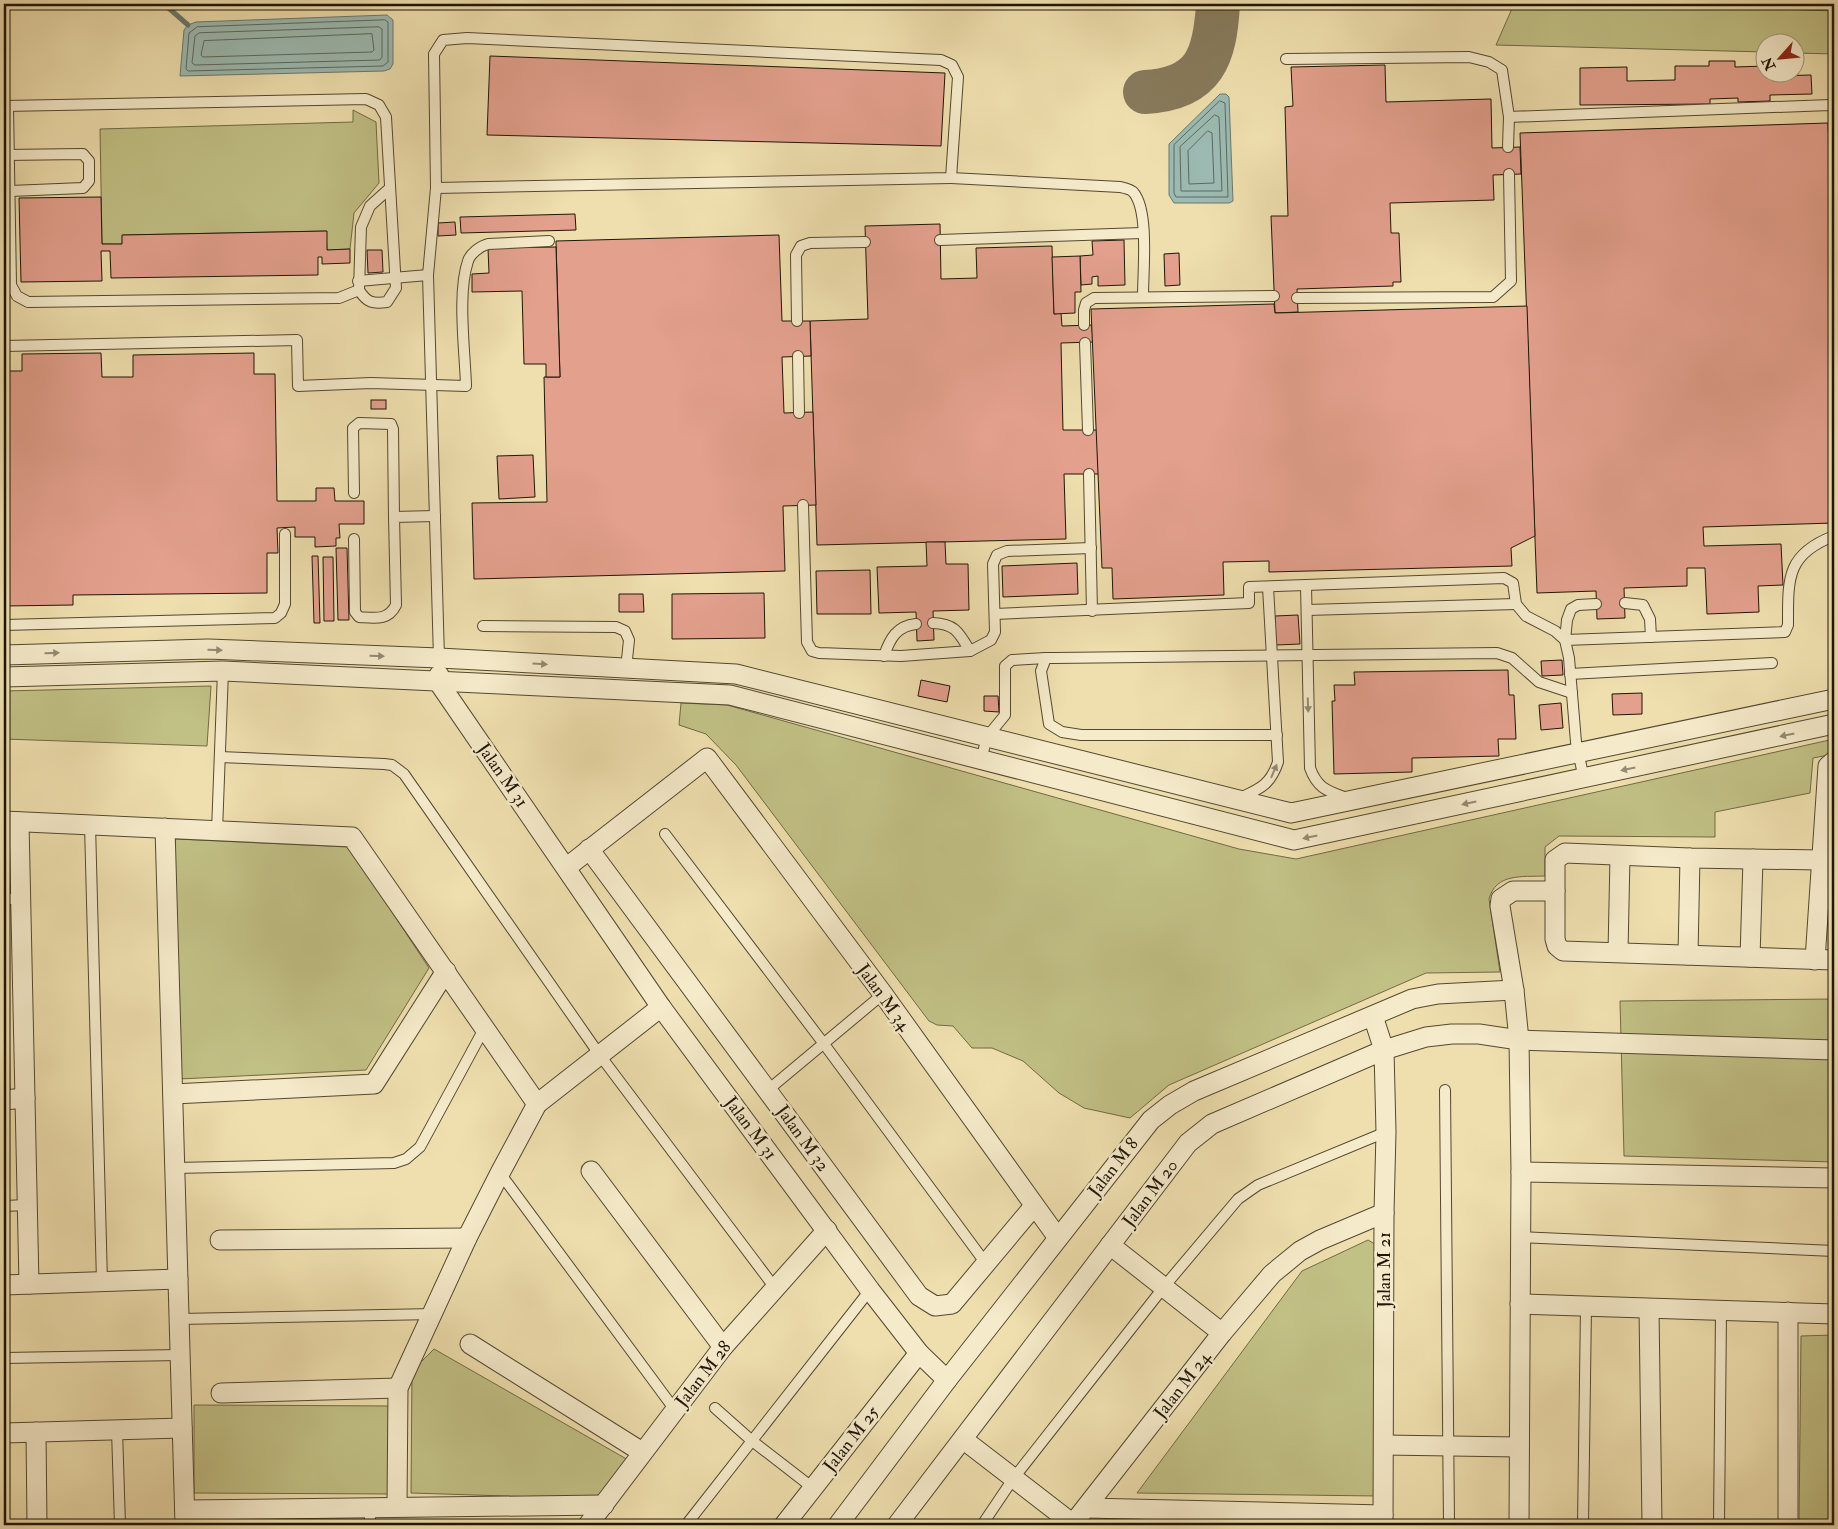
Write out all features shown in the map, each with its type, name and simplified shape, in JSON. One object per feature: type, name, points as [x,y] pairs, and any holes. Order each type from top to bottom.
[{"type":"street","points":[[4,655],[208,649],[439,658],[736,674],[1291,813],[1834,699]]},
{"type":"street","points":[[439,658],[439,683]]},
{"type":"street","points":[[4,677],[223,672],[730,695],[1294,840],[1834,724]]},
{"type":"street","name":"Jalan M 31","points":[[439,683],[567,867],[661,1007],[870,1290],[919,1353],[947,1380]]},
{"type":"street","name":"Jalan M 34","points":[[588,849],[707,758],[882,994],[1058,1238]]},
{"type":"street","points":[[1815,960],[1820,860],[1828,766],[1834,761]]},
{"type":"street","points":[[29,1284],[24,1098],[13,967],[11,821],[352,837],[486,1027],[537,1104]]},
{"type":"street","points":[[165,828],[185,1518],[370,1517],[397,1507],[604,1505]]},
{"type":"street","points":[[567,867],[588,849]]},
{"type":"street","name":"Jalan M 32","points":[[588,849],[919,1296],[934,1306],[952,1304],[1034,1206]]},
{"type":"street","points":[[1820,860],[1690,858],[1565,853],[1559,855],[1555,860],[1555,939],[1557,946],[1563,951],[1834,960]]},
{"type":"street","points":[[1618,952],[1620,856]]},
{"type":"street","points":[[1688,955],[1690,858]]},
{"type":"street","points":[[1750,957],[1754,859]]},
{"type":"street","points":[[1519,1525],[1521,1172],[1519,1040],[1514,990],[1500,906],[1501,899],[1513,891],[1555,891]]},
{"type":"street","points":[[173,1094],[374,1084],[446,971]]},
{"type":"street","name":"Jalan M 8","points":[[838,1525],[947,1380],[1150,1120],[1170,1105],[1194,1091],[1412,999],[1438,994],[1514,990]]},
{"type":"street","points":[[397,1507],[398,1388],[434,1314],[467,1238],[500,1173],[537,1104],[661,1007]]},
{"type":"street","name":"Jalan M 21","points":[[1373,1016],[1384,1050],[1386,1132],[1383,1520]]},
{"type":"street","name":"Jalan M 20","points":[[897,1525],[964,1440],[1188,1143],[1212,1124],[1384,1050],[1426,1037],[1452,1034],[1479,1034],[1519,1040],[1834,1050]]},
{"type":"street","points":[[4,1100],[24,1098]]},
{"type":"street","points":[[591,1171],[723,1347]]},
{"type":"street","points":[[1521,1172],[1834,1178]]},
{"type":"street","name":"Jalan M 24","points":[[1072,1525],[1222,1333],[1272,1274],[1300,1251],[1320,1240],[1384,1213]]},
{"type":"street","name":"Jalan M 28","points":[[588,1525],[723,1347],[827,1230]]},
{"type":"street","points":[[220,1240],[467,1238]]},
{"type":"street","points":[[1110,1245],[1222,1333]]},
{"type":"street","points":[[4,1285],[178,1279]]},
{"type":"street","points":[[1520,1304],[1720,1312],[1834,1314]]},
{"type":"street","points":[[1649,1309],[1652,1525]]},
{"type":"street","points":[[1788,1312],[1788,1525]]},
{"type":"street","points":[[470,1344],[642,1452]]},
{"type":"street","name":"Jalan M 25","points":[[784,1525],[919,1353]]},
{"type":"street","points":[[222,1393],[398,1388]]},
{"type":"street","points":[[4,1433],[182,1428]]},
{"type":"street","points":[[36,1432],[37,1525]]},
{"type":"street","points":[[964,1440],[1072,1525]]},
{"type":"street","points":[[1384,1446],[1518,1447]]},
{"type":"street","points":[[1087,1508],[1383,1520]]},
{"type":"lane","points":[[439,658],[428,275],[436,188],[434,54],[443,40],[467,38],[941,60],[952,65],[958,77],[951,178]]},
{"type":"lane","points":[[1286,59],[1468,56],[1489,62],[1502,70],[1509,117],[1508,147]]},
{"type":"lane","points":[[390,188],[370,206],[361,227],[359,286],[364,299],[372,304],[387,302],[396,288],[396,278],[386,117],[379,105],[366,99],[6,106],[6,155],[10,191],[7,242],[11,285],[17,296],[28,302],[339,298],[359,286],[396,278],[428,275]]},
{"type":"lane","points":[[1509,117],[1834,106]]},
{"type":"lane","points":[[6,155],[84,154],[90,161],[89,181],[82,188],[10,191]]},
{"type":"lane","points":[[1297,298],[1492,297],[1511,281],[1509,174]]},
{"type":"lane","points":[[436,188],[951,178],[1120,187],[1132,190],[1140,201],[1143,296]]},
{"type":"lane","points":[[940,240],[1142,233]]},
{"type":"lane","points":[[4,346],[297,340],[298,386],[431,383],[446,386],[466,386],[463,296],[468,260],[481,246],[488,244],[549,241]]},
{"type":"lane","points":[[796,321],[796,255],[801,246],[810,242],[865,242]]},
{"type":"lane","points":[[1084,325],[1086,303],[1094,298],[1274,296]]},
{"type":"lane","points":[[1085,343],[1088,430]]},
{"type":"lane","points":[[798,356],[799,412]]},
{"type":"lane","points":[[354,493],[353,428],[358,424],[391,424],[393,429],[396,605],[392,613],[383,618],[359,617],[355,612],[354,539]]},
{"type":"lane","points":[[1089,474],[1092,611]]},
{"type":"lane","points":[[803,505],[807,642],[812,651],[819,653],[884,656],[970,651],[991,640],[995,632],[993,564],[997,555],[1007,551],[1092,548]]},
{"type":"lane","points":[[394,517],[435,516]]},
{"type":"lane","points":[[4,625],[275,618],[281,613],[285,604],[285,534]]},
{"type":"lane","points":[[995,614],[1249,603],[1249,587],[1504,578],[1513,583],[1516,604],[1526,616],[1555,630],[1565,640],[1785,632],[1788,625],[1790,576],[1804,551],[1814,544],[1834,536]]},
{"type":"lane","points":[[1237,799],[1261,788],[1273,777],[1278,762],[1268,586]]},
{"type":"lane","points":[[1306,586],[1310,768],[1315,781],[1324,790],[1352,800]]},
{"type":"lane","points":[[1625,603],[1642,606],[1650,618],[1651,637]]},
{"type":"lane","points":[[1307,610],[1516,604]]},
{"type":"lane","points":[[1584,779],[1580,753],[1576,742],[1565,640],[1567,620],[1571,608],[1578,605],[1596,604]]},
{"type":"lane","points":[[884,656],[889,641],[899,629],[916,624]]},
{"type":"lane","points":[[933,624],[946,624],[958,632],[970,651]]},
{"type":"lane","points":[[483,626],[616,627],[625,631],[628,640],[626,668]]},
{"type":"lane","points":[[981,760],[986,736],[1005,715],[1005,666],[1012,660],[1046,658],[1505,654],[1539,682],[1572,693]]},
{"type":"lane","points":[[1046,658],[1041,670],[1049,724],[1062,732],[1081,735],[1277,735]]},
{"type":"lane","points":[[1570,674],[1772,663]]},
{"type":"lane","points":[[217,831],[223,672]]},
{"type":"lane","points":[[220,756],[384,764],[398,769],[599,1054],[775,1288]]},
{"type":"lane","points":[[90,825],[102,1282]]},
{"type":"lane","points":[[665,834],[824,1044],[986,1265]]},
{"type":"lane","points":[[768,1090],[882,994]]},
{"type":"lane","points":[[175,1168],[394,1163],[406,1159],[420,1147],[486,1027]]},
{"type":"lane","points":[[1445,1090],[1449,1525]]},
{"type":"lane","points":[[982,1525],[1013,1479],[1163,1288],[1247,1192],[1386,1132]]},
{"type":"lane","points":[[500,1173],[675,1410]]},
{"type":"lane","points":[[4,1206],[27,1205]]},
{"type":"lane","points":[[1520,1237],[1834,1251]]},
{"type":"lane","points":[[686,1525],[870,1290]]},
{"type":"lane","points":[[1583,1525],[1586,1306]]},
{"type":"lane","points":[[1720,1312],[1720,1525]]},
{"type":"lane","points":[[179,1318],[434,1314]]},
{"type":"lane","points":[[4,1358],[180,1355]]},
{"type":"lane","points":[[716,1408],[751,1440],[813,1488]]},
{"type":"lane","points":[[117,1430],[120,1525]]},
{"type":"shaded area","points":[[1514,4],[1632,4],[1834,11],[1834,54],[1806,53],[1806,32],[1756,32],[1756,52],[1496,45]]},
{"type":"shaded area","points":[[353,110],[376,122],[379,183],[354,213],[350,249],[327,250],[326,231],[123,235],[122,244],[102,244],[100,129],[353,122]]},
{"type":"shaded area","points":[[211,686],[207,746],[4,739],[4,691]]},
{"type":"shaded area","points":[[681,703],[727,705],[1239,849],[1296,859],[1834,739],[1834,754],[1813,758],[1810,793],[1715,812],[1715,837],[1559,836],[1545,847],[1545,876],[1511,878],[1497,885],[1492,891],[1489,899],[1500,972],[1426,973],[1169,1085],[1130,1118],[1084,1108],[1059,1093],[1023,1061],[992,1048],[972,1048],[953,1026],[937,1025],[929,1021],[736,765],[706,734],[679,725]]},
{"type":"shaded area","points":[[175,839],[349,847],[429,968],[366,1070],[179,1079]]},
{"type":"shaded area","points":[[4,983],[9,983],[10,1094],[4,1094]]},
{"type":"shaded area","points":[[1834,999],[1834,1162],[1624,1156],[1620,1001]]},
{"type":"shaded area","points":[[1368,1240],[1380,1247],[1378,1496],[1137,1493],[1302,1271]]},
{"type":"shaded area","points":[[1834,1335],[1834,1525],[1799,1523],[1801,1336]]},
{"type":"shaded area","points":[[434,1349],[630,1461],[601,1499],[411,1493],[412,1371]]},
{"type":"shaded area","points":[[194,1405],[394,1406],[394,1494],[194,1493]]},
{"type":"water","points":[[387,15],[393,20],[393,64],[390,69],[384,71],[180,76],[184,30],[188,25],[196,22]]},
{"type":"water","points":[[1220,94],[1226,94],[1229,97],[1233,201],[1229,203],[1174,203],[1169,195],[1169,144]]},
{"type":"building","points":[[490,56],[945,73],[941,146],[487,135]]},
{"type":"building","points":[[1709,61],[1735,61],[1735,67],[1756,66],[1756,82],[1806,82],[1806,75],[1811,75],[1812,94],[1770,95],[1770,101],[1738,102],[1738,98],[1710,99],[1710,104],[1580,105],[1580,68],[1627,67],[1627,81],[1675,80],[1675,66],[1709,66]]},
{"type":"building","points":[[1385,65],[1386,102],[1491,99],[1492,148],[1520,147],[1521,174],[1493,175],[1494,200],[1390,203],[1391,233],[1399,233],[1401,282],[1393,282],[1393,286],[1297,289],[1298,312],[1275,313],[1271,216],[1288,216],[1285,107],[1293,106],[1291,67]]},
{"type":"building","points":[[1828,123],[1834,291],[1834,523],[1703,527],[1704,546],[1781,544],[1783,585],[1758,586],[1759,612],[1707,614],[1705,568],[1687,568],[1687,586],[1624,588],[1625,618],[1597,619],[1596,591],[1537,593],[1520,133]]},
{"type":"building","points":[[101,197],[102,244],[122,244],[122,235],[327,231],[327,250],[350,249],[350,263],[322,264],[322,257],[318,257],[318,275],[111,278],[110,251],[101,251],[102,281],[21,282],[19,198]]},
{"type":"building","points":[[575,214],[576,230],[461,233],[460,217]]},
{"type":"building","points":[[455,222],[456,235],[438,236],[438,223]]},
{"type":"building","points":[[940,224],[941,279],[977,278],[976,248],[1052,246],[1054,314],[1061,313],[1062,326],[1092,325],[1093,342],[1061,343],[1063,430],[1097,430],[1099,474],[1064,474],[1066,539],[817,545],[810,321],[868,319],[865,226]]},
{"type":"building","points":[[779,235],[782,321],[810,321],[811,356],[782,357],[784,413],[813,412],[816,505],[783,506],[785,571],[474,579],[472,503],[547,502],[544,377],[560,377],[556,241]]},
{"type":"building","points":[[1124,240],[1125,285],[1098,286],[1098,276],[1092,277],[1092,284],[1081,285],[1080,256],[1093,255],[1092,241]]},
{"type":"building","points":[[556,247],[560,377],[546,377],[546,364],[524,364],[522,291],[472,292],[472,274],[489,273],[488,248]]},
{"type":"building","points":[[367,250],[382,250],[383,272],[368,273]]},
{"type":"building","points":[[1179,253],[1180,285],[1165,286],[1164,254]]},
{"type":"building","points":[[1080,256],[1081,292],[1075,292],[1075,313],[1054,314],[1052,257]]},
{"type":"building","points":[[1274,304],[1275,313],[1527,306],[1535,536],[1511,548],[1512,566],[1269,572],[1269,561],[1223,562],[1224,595],[1113,599],[1112,568],[1102,568],[1091,309]]},
{"type":"building","points":[[101,353],[102,377],[133,377],[133,355],[254,353],[254,374],[275,374],[277,501],[316,501],[316,488],[334,488],[335,501],[364,501],[364,524],[339,524],[340,538],[336,538],[336,546],[315,547],[315,537],[295,537],[295,527],[277,528],[278,553],[267,553],[267,593],[73,595],[73,605],[4,606],[4,371],[22,371],[22,354]]},
{"type":"building","points":[[371,400],[386,400],[386,409],[371,409]]},
{"type":"building","points":[[533,455],[535,497],[499,499],[497,456]]},
{"type":"building","points":[[926,542],[945,542],[946,564],[968,564],[969,610],[933,611],[934,640],[917,641],[916,612],[879,613],[877,567],[927,566]]},
{"type":"building","points":[[336,548],[347,548],[349,620],[338,620]]},
{"type":"building","points":[[312,556],[318,556],[320,623],[314,623]]},
{"type":"building","points":[[323,557],[333,557],[334,621],[324,621]]},
{"type":"building","points":[[1077,563],[1078,594],[1003,597],[1002,566]]},
{"type":"building","points":[[870,570],[871,614],[817,614],[816,571]]},
{"type":"building","points":[[764,593],[765,638],[672,639],[672,594]]},
{"type":"building","points":[[619,594],[643,594],[644,612],[619,612]]},
{"type":"building","points":[[1298,615],[1300,644],[1276,645],[1275,616]]},
{"type":"building","points":[[1562,660],[1563,675],[1542,676],[1541,661]]},
{"type":"building","points":[[1508,670],[1509,695],[1514,695],[1516,739],[1498,739],[1499,756],[1412,758],[1412,772],[1334,774],[1332,701],[1335,701],[1334,685],[1355,685],[1354,672]]},
{"type":"building","points":[[921,680],[950,686],[947,702],[918,696]]},
{"type":"building","points":[[1642,693],[1642,714],[1613,715],[1612,694]]},
{"type":"building","points":[[984,696],[998,696],[999,712],[984,711]]},
{"type":"building","points":[[1561,703],[1563,728],[1541,730],[1539,705]]},
{"type":"waterway","points":[[164,4],[188,25]]},
{"type":"taxiway","points":[[1145,92],[1165,89],[1194,77],[1203,66],[1214,39],[1218,4]]}]
